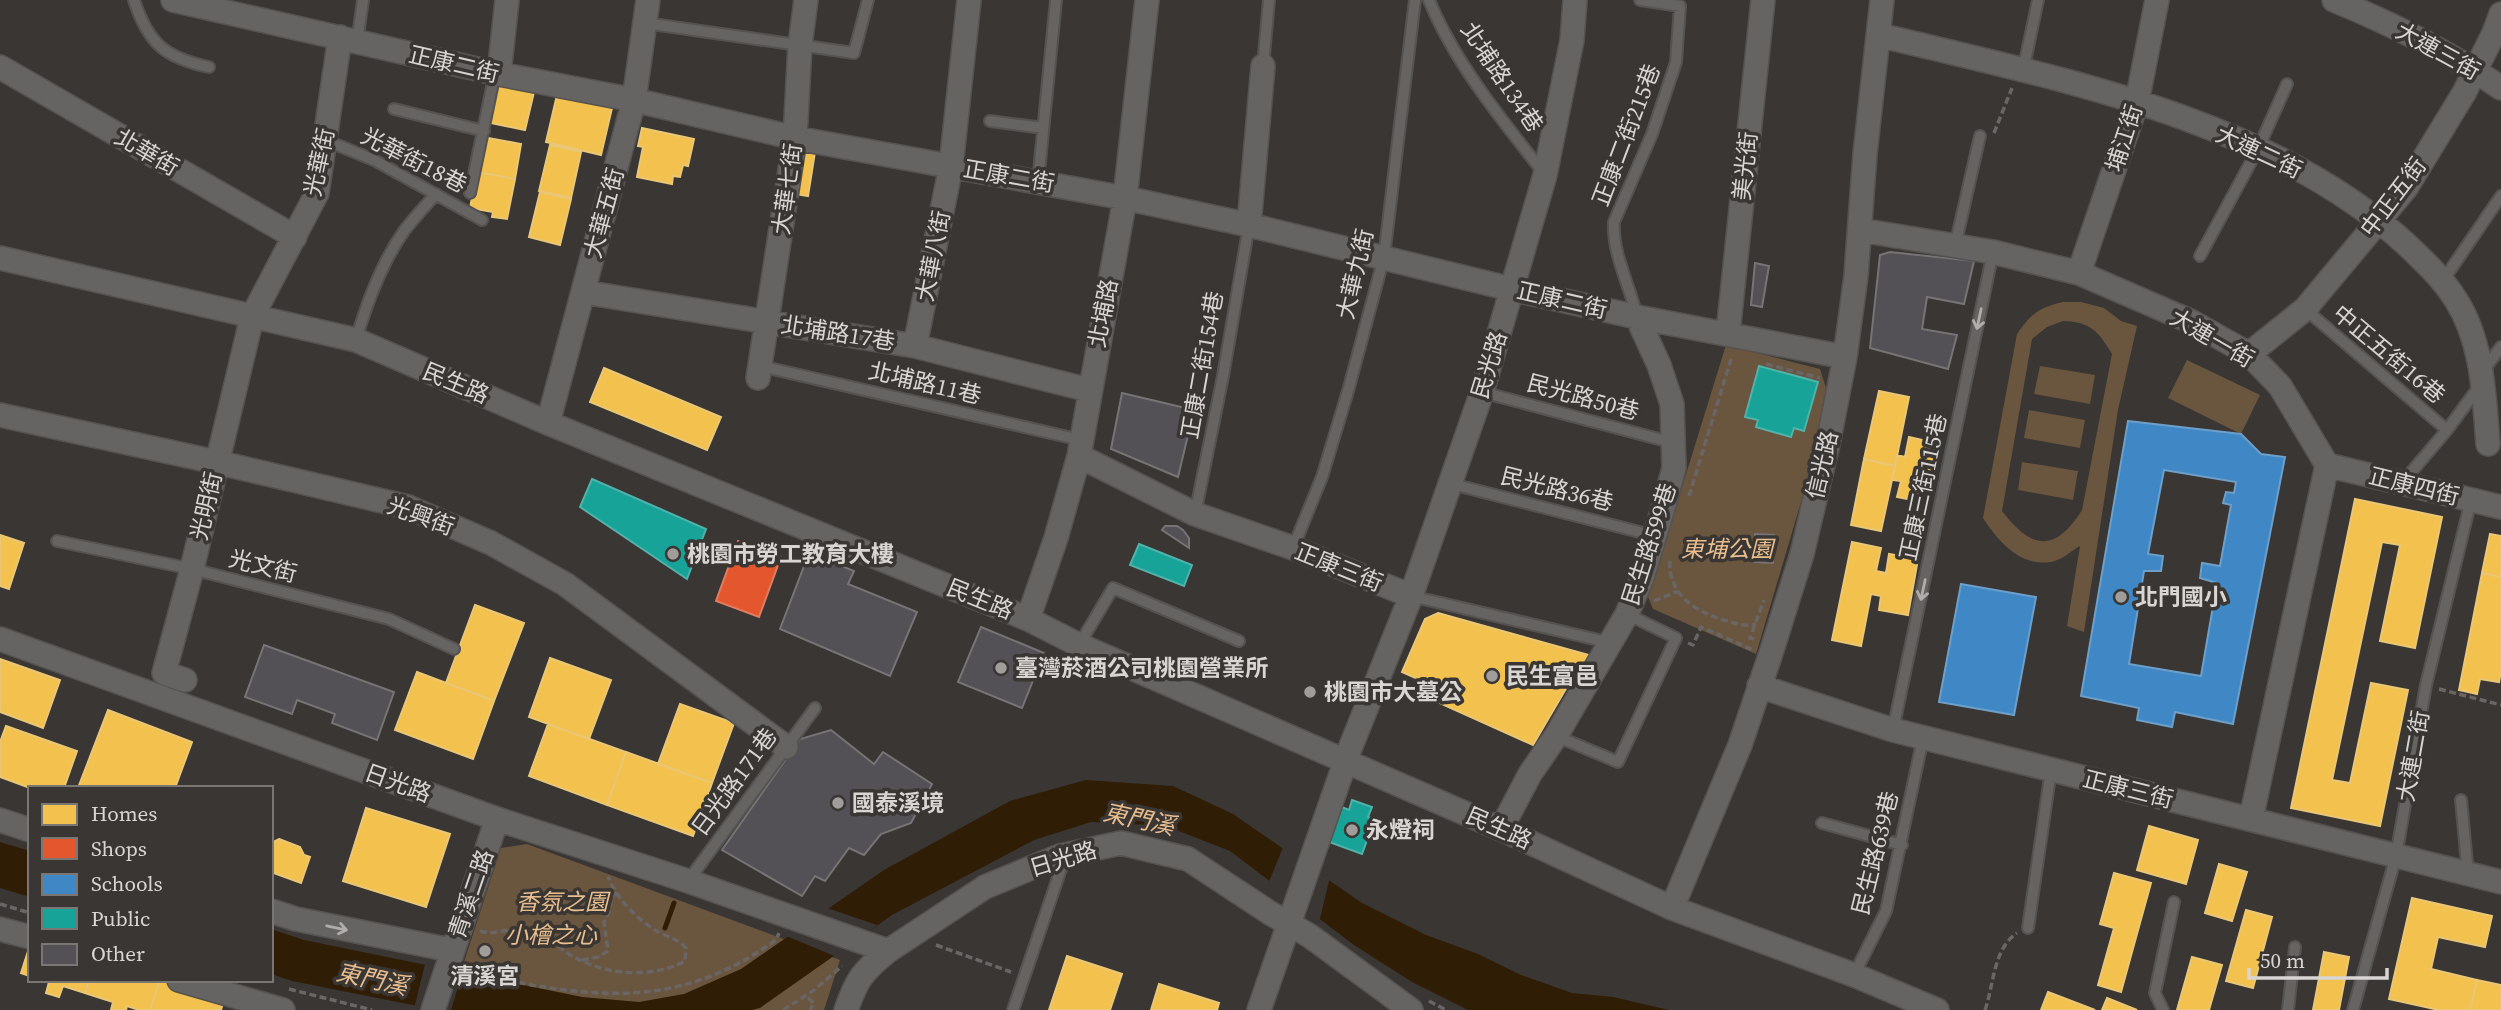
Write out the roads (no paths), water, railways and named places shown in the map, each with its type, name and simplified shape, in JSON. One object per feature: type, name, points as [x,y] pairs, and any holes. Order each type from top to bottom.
[{"type":"street","name":"正康二街","points":[[173,0],[237,8],[349,39],[497,74],[634,100],[795,138],[1125,198],[1637,317],[1844,357]]},
{"type":"street","points":[[497,74],[507,0]]},
{"type":"street","name":"大華五街","points":[[548,423],[634,100],[649,0]]},
{"type":"street","name":"大華七街","points":[[759,372],[795,138],[800,45],[806,0]]},
{"type":"street","name":"大華八街","points":[[915,346],[951,166],[969,0]]},
{"type":"street","name":"北埔路","points":[[1028,619],[1056,538],[1080,448],[1125,198],[1147,0]]},
{"type":"street","name":"民光路","points":[[1259,1010],[1346,762],[1411,596],[1482,391],[1545,175],[1572,40],[1575,0]]},
{"type":"street","name":"美光街","points":[[1728,333],[1763,0]]},
{"type":"street","name":"信光路","points":[[1672,908],[1740,745],[1802,554],[1828,443],[1844,357],[1860,230],[1882,0]]},
{"type":"street","name":"埔江街","points":[[2079,273],[2137,102],[2157,0]]},
{"type":"street","name":"大連三街","points":[[2334,0],[2391,24],[2476,70],[2501,88]]},
{"type":"street","name":"中正五街","points":[[2249,354],[2305,309],[2406,188],[2476,70],[2501,13]]},
{"type":"street","name":"大連二街","points":[[1879,35],[2022,70],[2137,102],[2193,122],[2258,149],[2317,180],[2378,219],[2431,267],[2457,300],[2472,332],[2494,443]]},
{"type":"street","name":"光華街","points":[[252,317],[317,193],[325,140],[349,39]]},
{"type":"street","points":[[1249,225],[1263,66]]},
{"type":"street","name":"北華街","points":[[0,67],[295,237]]},
{"type":"street","name":"大連一街","points":[[1860,230],[1993,252],[2079,273],[2192,322],[2249,354],[2280,386],[2328,465]]},
{"type":"street","name":"民生路","points":[[0,258],[356,340],[548,423],[1028,619],[1079,645],[1501,829],[1672,908],[1854,975],[1937,1010]]},
{"type":"street","name":"北埔路17巷","points":[[583,292],[915,346],[1089,390]]},
{"type":"street","name":"光明街","points":[[185,680],[164,673],[192,569],[252,317]]},
{"type":"street","name":"民生路599巷","points":[[1501,829],[1530,774],[1556,736],[1627,614],[1656,536],[1674,468],[1672,404],[1659,365],[1637,317]]},
{"type":"street","name":"光興街","points":[[0,415],[216,461],[408,507],[491,543],[565,584],[786,747]]},
{"type":"street","name":"正康三街","points":[[1080,448],[1195,514],[1293,548],[1411,596]]},
{"type":"street","points":[[2251,820],[2328,465]]},
{"type":"street","name":"正康四街","points":[[2328,465],[2501,507]]},
{"type":"street","name":"日光路","points":[[0,639],[497,818],[688,881],[789,926],[857,941],[888,951]]},
{"type":"street","name":"正康三街","points":[[1759,685],[1923,738],[2501,882]]},
{"type":"street","name":"青溪二路","points":[[433,1010],[453,962],[497,818]]},
{"type":"street","points":[[0,820],[28,829]]},
{"type":"street","name":"日光路","points":[[846,1010],[865,969],[985,887],[1060,856],[1121,843],[1188,859],[1291,917],[1319,942],[1411,1010]]},
{"type":"street","points":[[273,912],[453,962]]},
{"type":"street","points":[[0,929],[28,936]]},
{"type":"street","points":[[190,982],[282,999]]},
{"type":"lane","points":[[134,0],[142,24],[161,49],[193,64],[209,67]]},
{"type":"lane","points":[[349,39],[363,0]]},
{"type":"lane","points":[[645,23],[854,53],[868,0]]},
{"type":"lane","points":[[1038,181],[1056,0]]},
{"type":"lane","points":[[1263,66],[1269,0]]},
{"type":"lane","name":"大華九街","points":[[1293,548],[1322,477],[1384,257],[1415,0]]},
{"type":"lane","name":"北埔路134巷","points":[[1429,0],[1481,93],[1545,175]]},
{"type":"lane","name":"正康二街215巷","points":[[1637,317],[1616,250],[1615,222],[1652,134],[1676,62],[1681,6],[1640,0]]},
{"type":"lane","points":[[2022,70],[2038,0]]},
{"type":"lane","points":[[470,193],[497,74]]},
{"type":"lane","points":[[2200,256],[2258,149],[2287,85]]},
{"type":"lane","points":[[394,109],[484,131]]},
{"type":"lane","points":[[990,121],[1043,128]]},
{"type":"lane","points":[[1955,246],[1980,136]]},
{"type":"lane","name":"光華街18巷","points":[[325,140],[374,160],[482,220]]},
{"type":"lane","points":[[356,340],[367,302],[391,254],[404,232],[436,194]]},
{"type":"lane","points":[[2442,282],[2501,196]]},
{"type":"lane","name":"正康二街154巷","points":[[1195,514],[1223,376],[1249,225]]},
{"type":"lane","name":"正康三街115巷","points":[[1893,730],[1993,252]]},
{"type":"lane","name":"中正五街16巷","points":[[2305,309],[2447,430]]},
{"type":"lane","points":[[2402,484],[2447,430],[2501,347]]},
{"type":"lane","name":"北埔路11巷","points":[[759,372],[1080,448]]},
{"type":"lane","name":"民光路50巷","points":[[1482,391],[1674,443]]},
{"type":"lane","name":"民光路36巷","points":[[1448,483],[1656,536]]},
{"type":"lane","name":"大連二街","points":[[2353,1010],[2396,856],[2426,685],[2471,500]]},
{"type":"lane","name":"光文街","points":[[57,541],[192,569],[389,619],[454,649]]},
{"type":"lane","points":[[1079,645],[1113,588],[1239,641]]},
{"type":"lane","name":"正康三街","points":[[1411,596],[1611,643]]},
{"type":"lane","points":[[1556,736],[1618,762],[1676,638],[1627,614]]},
{"type":"lane","points":[[178,702],[185,680]]},
{"type":"lane","name":"日光路171巷","points":[[688,881],[815,708]]},
{"type":"lane","name":"民生路639巷","points":[[1854,975],[1886,911],[1923,738]]},
{"type":"lane","points":[[2028,928],[2051,770]]},
{"type":"lane","points":[[2461,800],[2468,874]]},
{"type":"lane","points":[[1822,823],[1902,845]]},
{"type":"lane","points":[[1013,1010],[1062,866],[1060,856]]},
{"type":"lane","points":[[2163,1010],[2155,993],[2174,902]]},
{"type":"lane","points":[[2288,1010],[2295,947]]},
{"type":"water","name":"東門溪","points":[[1086,780],[1173,786],[1233,814],[1362,903],[1426,935],[1478,954],[1521,975],[1572,993],[1613,997],[1669,1010],[1468,1010],[1412,982],[1354,945],[1230,851],[1166,826],[1091,822],[1034,840],[892,915],[760,1008],[752,1010],[438,1010],[292,981],[273,975],[273,930],[304,940],[582,997],[639,1002],[684,994],[741,969],[884,870],[1010,801]]},
{"type":"water","points":[[0,842],[28,850],[28,896],[0,888]]},
{"type":"waterway","points":[[665,928],[674,903]]},
{"type":"place","name":"桃園市勞工教育大樓","points":[[673,554]]},
{"type":"place","name":"北門國小","points":[[2121,597]]},
{"type":"place","name":"臺灣菸酒公司桃園營業所","points":[[1001,668]]},
{"type":"place","name":"民生富邑","points":[[1492,676]]},
{"type":"place","name":"桃園市大墓公","points":[[1310,692]]},
{"type":"place","name":"國泰溪境","points":[[838,803]]},
{"type":"place","name":"永燈祠","points":[[1352,830]]},
{"type":"place","name":"清溪宮","points":[[485,951]]},
{"type":"park label","name":"東埔公園","points":[[1727,549]]},
{"type":"park label","name":"香氛之園","points":[[562,902]]},
{"type":"park label","name":"小檜之心","points":[[551,935]]}]
